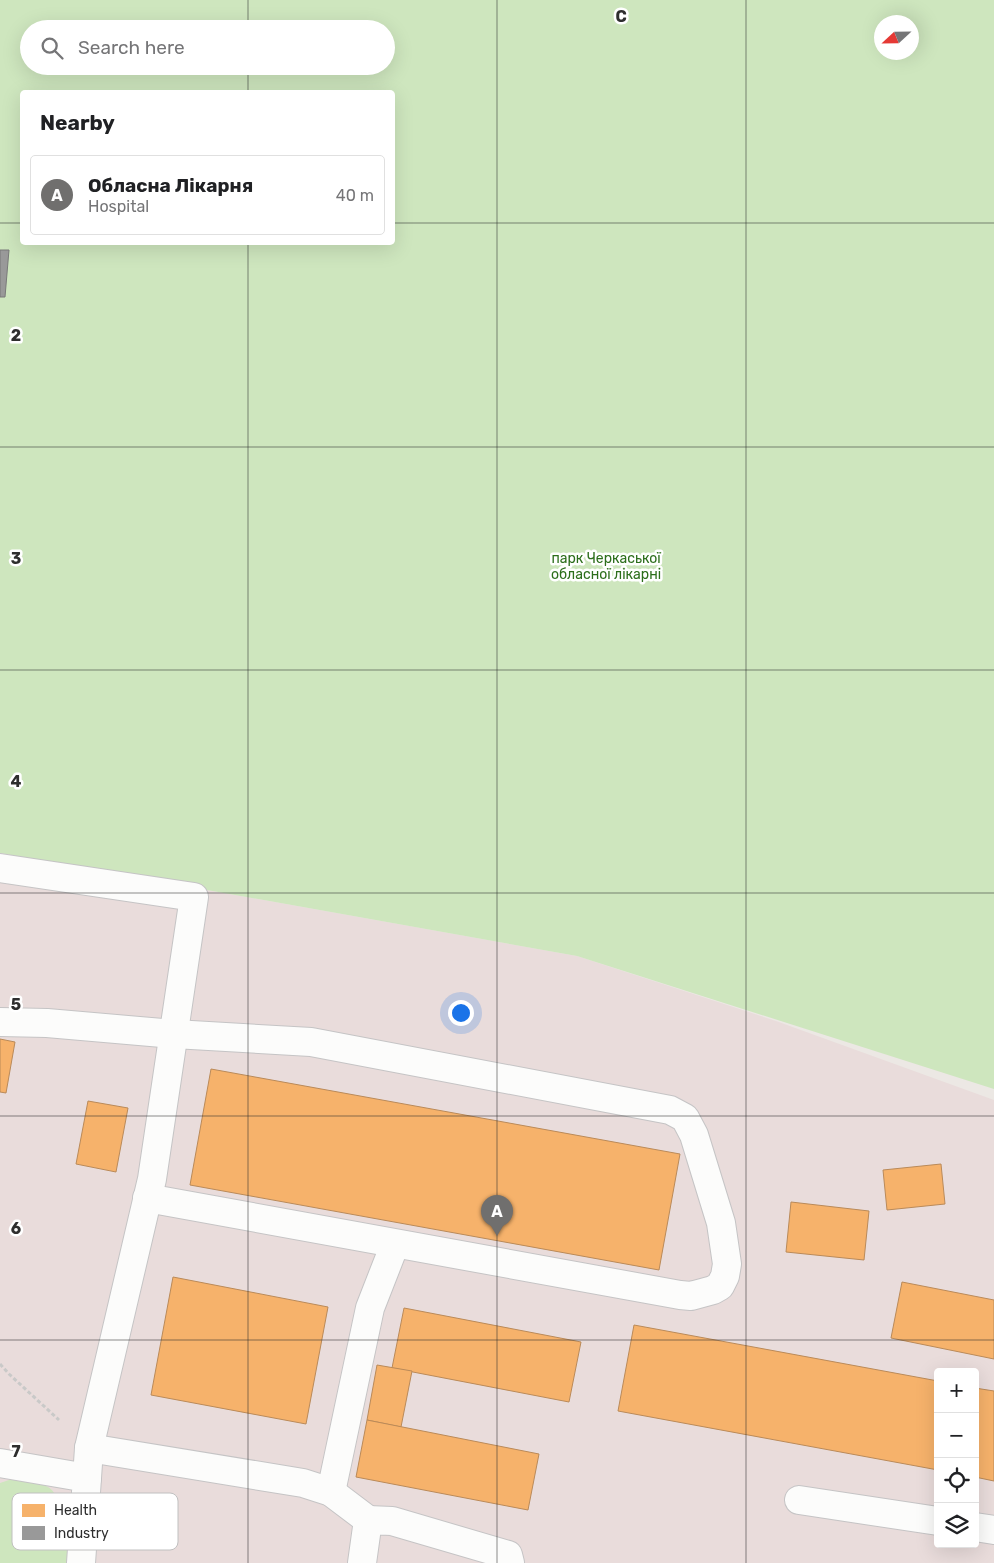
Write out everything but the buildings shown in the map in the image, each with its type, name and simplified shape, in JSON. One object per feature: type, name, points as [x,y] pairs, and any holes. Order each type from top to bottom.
[{"type":"lane","points":[[0,868],[194,897],[147,1198],[89,1448],[86,1493]]},
{"type":"lane","points":[[0,1022],[47,1023],[174,1034],[311,1042],[670,1110],[685,1118],[694,1135],[721,1223],[727,1264],[725,1276],[720,1286],[691,1296],[680,1295],[147,1198]]},
{"type":"lane","points":[[331,1492],[370,1308],[395,1244]]},
{"type":"lane","points":[[89,1448],[303,1483],[331,1492],[368,1520],[392,1521],[508,1556],[510,1563]]},
{"type":"lane","points":[[0,1463],[87,1478]]},
{"type":"lane","points":[[799,1500],[934,1520]]},
{"type":"lane","points":[[362,1563],[368,1520]]},
{"type":"lane","points":[[979,1528],[994,1530]]},
{"type":"lane","points":[[81,1563],[82,1550]]},
{"type":"path","points":[[0,1364],[89,1448]]},
{"type":"shaded area","points":[[0,853],[577,956],[776,1021],[994,1100],[994,1563],[0,1563]]},
{"type":"green space","name":"парк Черкаської обласної лікарні","points":[[0,0],[994,0],[994,1089],[577,956],[0,853]]},
{"type":"green space","points":[[9,1480],[39,1483],[52,1490],[54,1493],[12,1493],[12,1550],[70,1550],[69,1563],[0,1563],[0,1483]]},
{"type":"place","name":"Обласна Лікарня","points":[[497,1236]]}]
